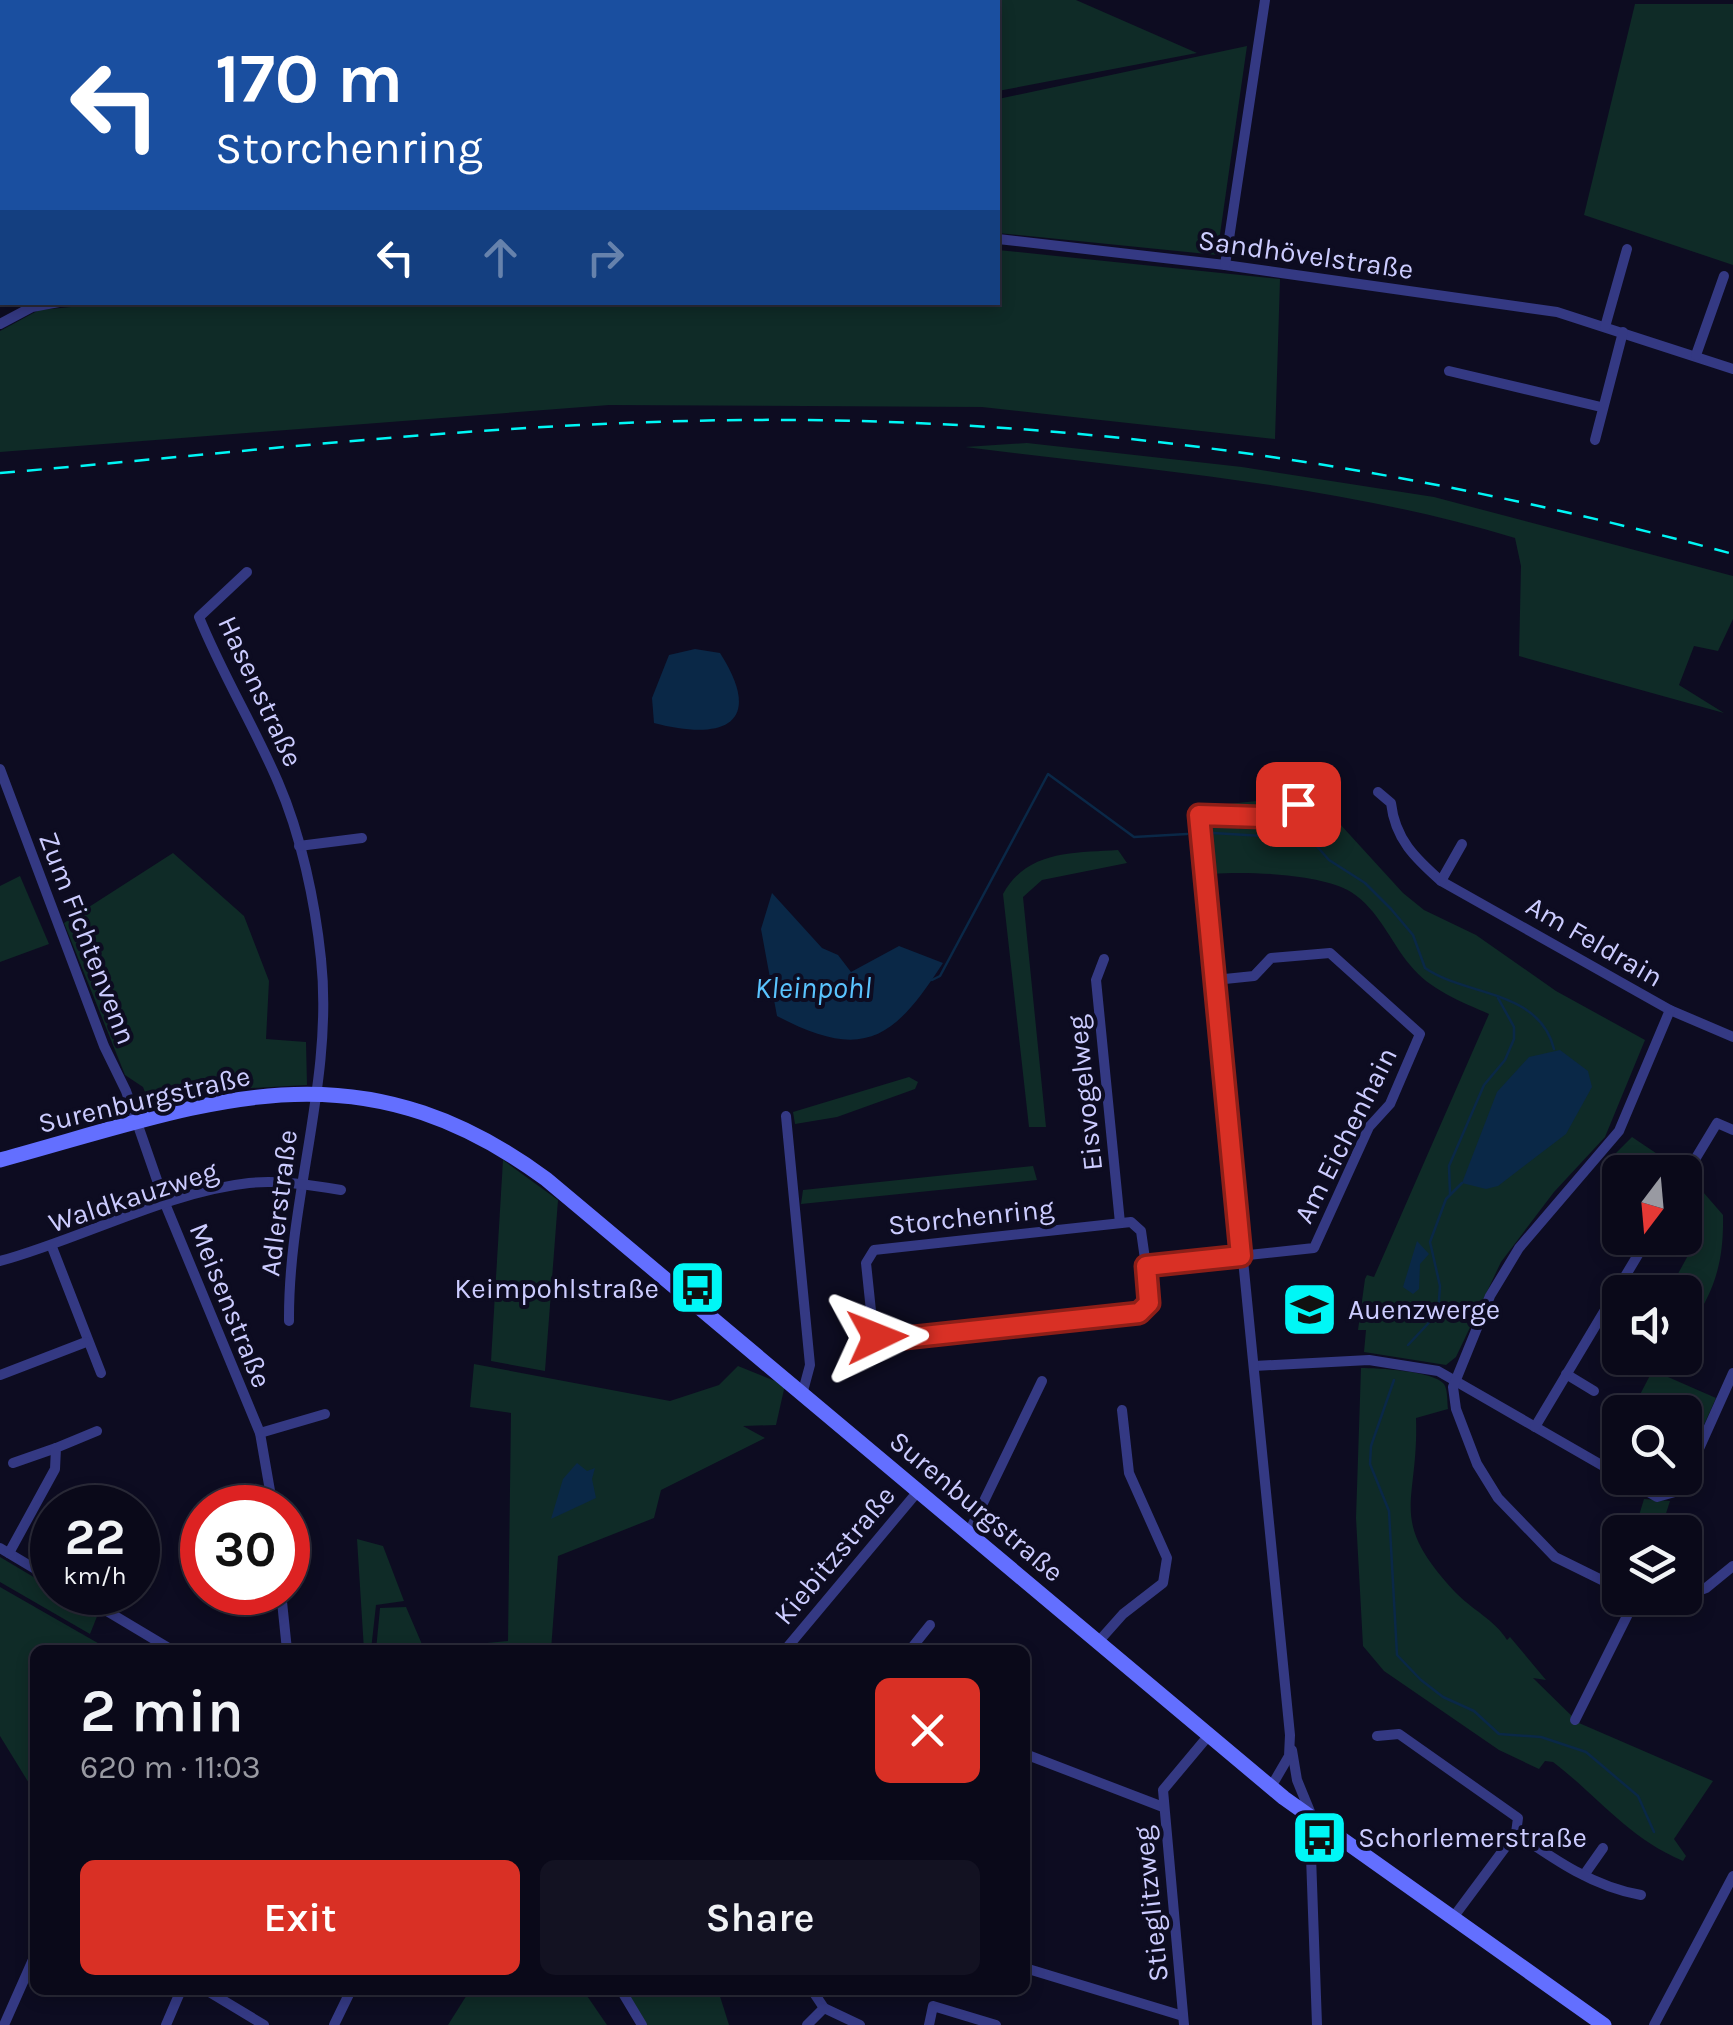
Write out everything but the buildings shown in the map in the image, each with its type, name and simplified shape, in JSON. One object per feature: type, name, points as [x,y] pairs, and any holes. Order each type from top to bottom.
[{"type":"street","points":[[1226,265],[1265,0]]},
{"type":"street","name":"Sandhövelstraße","points":[[1000,239],[1226,265],[1557,312],[1733,369]]},
{"type":"street","points":[[1605,327],[1627,249]]},
{"type":"street","points":[[1696,355],[1724,276]]},
{"type":"street","points":[[0,324],[46,305]]},
{"type":"street","points":[[1595,440],[1623,332]]},
{"type":"street","points":[[1449,371],[1601,407]]},
{"type":"street","name":"Hasenstraße","points":[[247,572],[199,618],[280,785],[299,846],[322,960],[320,1080],[314,1091]]},
{"type":"street","name":"Zum Fichtenvenn","points":[[0,770],[135,1122]]},
{"type":"street","name":"Am Feldrain","points":[[1378,792],[1391,802],[1394,826],[1413,856],[1441,881],[1670,1010],[1732,1034]]},
{"type":"street","points":[[1298,804],[1262,817],[1199,815],[1290,1735],[1298,1780],[1314,1820]]},
{"type":"street","points":[[299,846],[362,838]]},
{"type":"street","points":[[1441,881],[1462,844]]},
{"type":"street","name":"Am Eichenhain","points":[[1215,980],[1254,976],[1270,958],[1330,953],[1420,1034],[1390,1104],[1370,1126],[1314,1248],[1241,1256]]},
{"type":"street","name":"Eisvogelweg","points":[[1104,959],[1096,980],[1120,1223]]},
{"type":"street","points":[[1602,1580],[1555,1557],[1498,1498],[1477,1464],[1456,1409],[1454,1379],[1490,1296],[1519,1248],[1618,1131],[1670,1010]]},
{"type":"street","name":"Surenburgstraße","points":[[0,1160],[225,1100],[314,1091],[427,1114],[518,1159],[802,1391],[1271,1787],[1604,2025]]},
{"type":"street","name":"Adlerstraße","points":[[289,1321],[314,1091]]},
{"type":"street","points":[[786,1116],[810,1365],[802,1391]]},
{"type":"street","name":"Meisenstraße","points":[[135,1122],[260,1433],[269,1485]]},
{"type":"street","points":[[1698,1155],[1717,1123],[1733,1130]]},
{"type":"street","name":"Waldkauzweg","points":[[0,1261],[52,1248],[202,1192],[252,1183],[341,1190]]},
{"type":"street","name":"Storchenring","points":[[1120,1223],[1136,1224],[1141,1230],[1146,1266],[1149,1303],[1139,1313],[886,1340],[873,1330],[866,1264],[874,1250],[1120,1223]]},
{"type":"street","points":[[52,1248],[101,1372]]},
{"type":"street","points":[[1536,1427],[1638,1255]]},
{"type":"street","points":[[1146,1266],[1241,1256]]},
{"type":"street","points":[[0,1375],[86,1342]]},
{"type":"street","points":[[1254,1366],[1369,1360],[1438,1371],[1647,1494],[1668,1496],[1685,1480],[1733,1372]]},
{"type":"street","points":[[1566,1374],[1594,1391]]},
{"type":"street","points":[[968,1532],[1042,1381]]},
{"type":"street","points":[[1099,1642],[1123,1614],[1163,1583],[1167,1558],[1129,1473],[1122,1410]]},
{"type":"street","points":[[260,1433],[325,1414]]},
{"type":"street","points":[[13,1464],[97,1431]]},
{"type":"street","points":[[30,1566],[5,1551],[55,1469],[56,1448]]},
{"type":"street","name":"Kiebitzstraße","points":[[789,1645],[918,1490]]},
{"type":"street","points":[[1702,1589],[1733,1566]]},
{"type":"street","points":[[113,1615],[163,1645]]},
{"type":"street","points":[[284,1615],[287,1645]]},
{"type":"street","points":[[1575,1720],[1628,1615]]},
{"type":"street","points":[[914,1645],[930,1625]]},
{"type":"street","points":[[1377,1736],[1399,1734],[1518,1818],[1516,1833],[1452,1919]]},
{"type":"street","name":"Stieglitzweg","points":[[1184,2020],[1163,1790],[1209,1735]]},
{"type":"street","points":[[1271,1787],[1288,1756],[1290,1735]]},
{"type":"street","points":[[1030,1756],[1163,1807]]},
{"type":"street","points":[[1516,1833],[1584,1875],[1616,1890],[1641,1895]]},
{"type":"street","points":[[1584,1875],[1603,1848]]},
{"type":"street","points":[[1311,1856],[1317,2025]]},
{"type":"street","points":[[1654,2025],[1733,1876]]},
{"type":"street","points":[[4,2025],[30,1966]]},
{"type":"street","points":[[1030,1970],[1184,2020]]},
{"type":"street","points":[[166,2025],[179,1995]]},
{"type":"street","points":[[214,1995],[264,2025]]},
{"type":"street","points":[[334,2025],[348,1995]]},
{"type":"street","points":[[624,1995],[642,2025]]},
{"type":"street","points":[[815,1995],[824,2008],[860,2025]]},
{"type":"street","points":[[928,2025],[934,2006],[996,2025]]},
{"type":"street","points":[[807,2025],[824,2008]]},
{"type":"green space","points":[[1000,0],[1076,0],[1197,53],[1000,91]]},
{"type":"green space","points":[[1635,4],[1733,4],[1733,265],[1584,215]]},
{"type":"green space","points":[[1247,46],[1217,255],[1000,233],[1000,99]]},
{"type":"green space","points":[[1000,250],[1280,279],[1275,439],[982,407],[609,405],[0,452],[0,331],[39,310],[93,305],[1000,305]]},
{"type":"green space","points":[[1027,443],[1242,467],[1434,497],[1733,576],[1733,619],[1718,651],[1694,646],[1679,685],[1724,713],[1519,656],[1521,566],[1515,538],[1380,504],[1312,492],[965,447]]},
{"type":"green space","points":[[1327,794],[1329,812],[1403,893],[1424,910],[1476,935],[1556,991],[1645,1040],[1605,1137],[1554,1192],[1501,1262],[1456,1357],[1446,1365],[1364,1352],[1366,1330],[1358,1330],[1365,1279],[1367,1275],[1374,1277],[1489,1014],[1446,994],[1418,974],[1377,917],[1351,892],[1304,878],[1213,874],[1208,806]]},
{"type":"green space","points":[[1118,850],[1127,863],[1042,880],[1023,897],[1046,1127],[1029,1127],[1003,894],[1025,869],[1038,862],[1069,854]]},
{"type":"green space","points":[[173,853],[244,916],[269,981],[266,1039],[306,1042],[307,1085],[217,1090],[150,1105],[143,1087],[125,1075],[64,923]]},
{"type":"green space","points":[[20,876],[49,944],[0,962],[0,886]]},
{"type":"green space","points":[[909,1077],[918,1082],[915,1089],[837,1117],[795,1124],[793,1112]]},
{"type":"green space","points":[[1632,1137],[1659,1155],[1614,1155]]},
{"type":"green space","points":[[503,1160],[558,1200],[545,1371],[491,1361]]},
{"type":"green space","points":[[1033,1166],[1037,1180],[801,1204],[803,1190]]},
{"type":"green space","points":[[1702,1191],[1723,1215],[1723,1233],[1719,1264],[1702,1307],[1702,1275],[1677,1275],[1688,1255],[1702,1255]]},
{"type":"green space","points":[[474,1364],[670,1401],[719,1385],[738,1366],[785,1385],[776,1425],[743,1426],[765,1438],[661,1490],[654,1518],[558,1556],[551,1645],[466,1645],[508,1641],[511,1413],[470,1407]]},
{"type":"green space","points":[[1361,1368],[1418,1373],[1444,1384],[1448,1409],[1416,1418],[1411,1510],[1420,1546],[1455,1592],[1507,1640],[1510,1637],[1546,1680],[1533,1678],[1579,1723],[1713,1781],[1674,1839],[1686,1856],[1683,1861],[1630,1829],[1553,1762],[1545,1761],[1539,1769],[1499,1750],[1384,1671],[1363,1646],[1356,1518]]},
{"type":"green space","points":[[1650,1375],[1668,1375],[1716,1398],[1702,1429],[1702,1395],[1640,1395]]},
{"type":"green space","points":[[1644,1499],[1670,1501],[1665,1515],[1639,1515]]},
{"type":"green space","points":[[357,1539],[383,1546],[404,1601],[376,1605],[372,1645],[364,1645]]},
{"type":"green space","points":[[0,1557],[30,1575],[30,1599],[0,1582]]},
{"type":"green space","points":[[0,1587],[30,1604],[30,1615],[49,1615],[101,1645],[30,1645],[30,1785],[0,1736]]},
{"type":"green space","points":[[406,1607],[422,1645],[376,1645],[380,1608]]},
{"type":"green space","points":[[57,1615],[98,1615],[90,1634]]},
{"type":"green space","points":[[467,1995],[586,1995],[607,2025],[448,2025]]},
{"type":"green space","points":[[625,1995],[720,1995],[729,2025],[645,2025]]},
{"type":"water","points":[[695,649],[720,653],[739,697],[737,712],[730,722],[717,728],[699,730],[654,723],[652,698],[669,655]]},
{"type":"water","name":"Kleinpohl","points":[[772,893],[822,948],[838,955],[851,972],[899,946],[943,963],[909,1010],[874,1035],[833,1038],[807,1030],[777,1016],[761,929]]},
{"type":"water","points":[[1560,1050],[1588,1071],[1592,1087],[1566,1134],[1498,1186],[1486,1189],[1462,1183],[1497,1092],[1529,1057]]},
{"type":"water","points":[[1417,1241],[1429,1254],[1420,1264],[1419,1289],[1413,1294],[1403,1287]]},
{"type":"water","points":[[577,1463],[587,1471],[595,1468],[592,1479],[596,1498],[551,1519],[563,1479]]},
{"type":"waterway","points":[[932,980],[940,976],[1048,774],[1134,837],[1187,834]]},
{"type":"waterway","points":[[1213,833],[1263,836],[1299,831],[1307,835],[1329,860],[1365,883],[1391,909],[1413,935],[1425,968],[1518,1005],[1546,1029],[1554,1049]]},
{"type":"waterway","points":[[1450,1194],[1449,1166],[1484,1085],[1505,1060],[1514,1039],[1514,1027],[1498,998]]},
{"type":"waterway","points":[[1408,1345],[1438,1313],[1440,1286],[1430,1242],[1446,1199],[1462,1183]]},
{"type":"waterway","points":[[1394,1380],[1371,1446],[1370,1464],[1389,1511],[1397,1655],[1421,1680],[1443,1697],[1474,1711],[1499,1734],[1541,1737],[1586,1752],[1638,1796],[1654,1832]]},
{"type":"railway","points":[[0,473],[558,426],[744,420],[870,421],[1119,438],[1367,472],[1612,523],[1733,554]]},
{"type":"place","name":"Keimpohlstraße","points":[[698,1288]]},
{"type":"place","name":"Auenzwerge","points":[[1309,1309]]},
{"type":"place","name":"Schorlemerstraße","points":[[1319,1837]]},
{"type":"route","points":[[877,1337],[886,1340],[1139,1313],[1147,1310],[1149,1303],[1146,1266],[1241,1256],[1199,815],[1262,817],[1298,804]]}]
